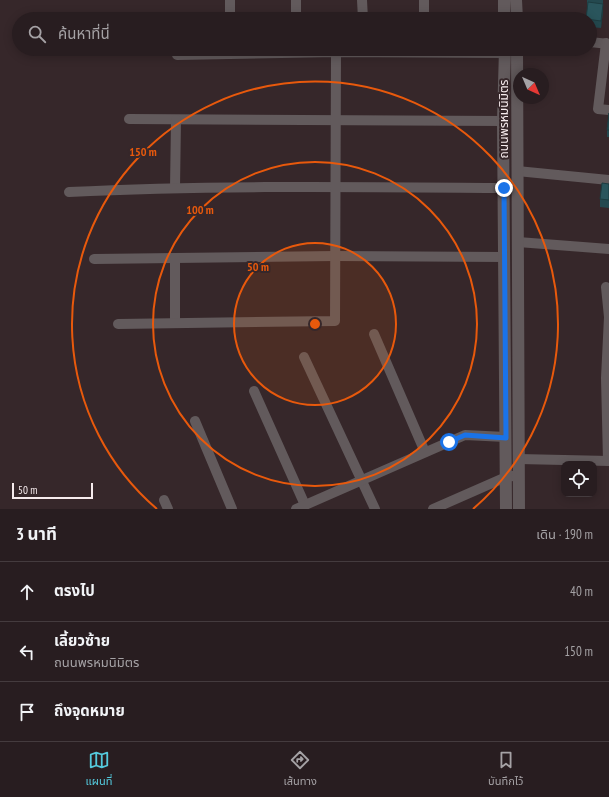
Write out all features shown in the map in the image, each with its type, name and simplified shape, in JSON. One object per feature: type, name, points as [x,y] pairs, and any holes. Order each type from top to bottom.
[{"type":"street","points":[[230,0],[230,12]]},
{"type":"street","points":[[296,0],[296,12]]},
{"type":"street","points":[[362,0],[363,12]]},
{"type":"street","points":[[424,0],[424,12]]},
{"type":"street","points":[[504,0],[504,12]]},
{"type":"street","points":[[516,0],[516,12]]},
{"type":"street","points":[[597,42],[607,43],[598,109],[609,110]]},
{"type":"street","points":[[118,324],[335,321],[336,56]]},
{"type":"street","name":"ถนนพรหมนิมิตร","points":[[505,56],[503,121],[506,509]]},
{"type":"street","points":[[517,56],[519,509]]},
{"type":"street","points":[[129,119],[503,121]]},
{"type":"street","points":[[175,188],[176,120]]},
{"type":"street","points":[[517,171],[609,180]]},
{"type":"street","points":[[69,192],[175,188],[336,186],[504,188]]},
{"type":"street","points":[[518,242],[609,249]]},
{"type":"street","points":[[94,259],[335,256],[505,257]]},
{"type":"street","points":[[175,258],[175,324]]},
{"type":"street","points":[[519,459],[609,462],[609,317],[606,287]]},
{"type":"street","points":[[374,334],[425,452]]},
{"type":"street","points":[[304,358],[375,509]]},
{"type":"street","points":[[254,390],[300,507],[465,435],[506,438]]},
{"type":"street","points":[[195,421],[232,509]]},
{"type":"street","points":[[434,509],[506,477],[519,475]]},
{"type":"building","points":[[588,2],[603,4],[601,21],[597,20],[597,12],[587,12]]},
{"type":"building","points":[[609,113],[609,130],[607,130]]},
{"type":"building","points":[[602,183],[609,184],[609,200],[600,199]]},
{"type":"route","points":[[449,442],[465,435],[506,438],[504,188]]}]
